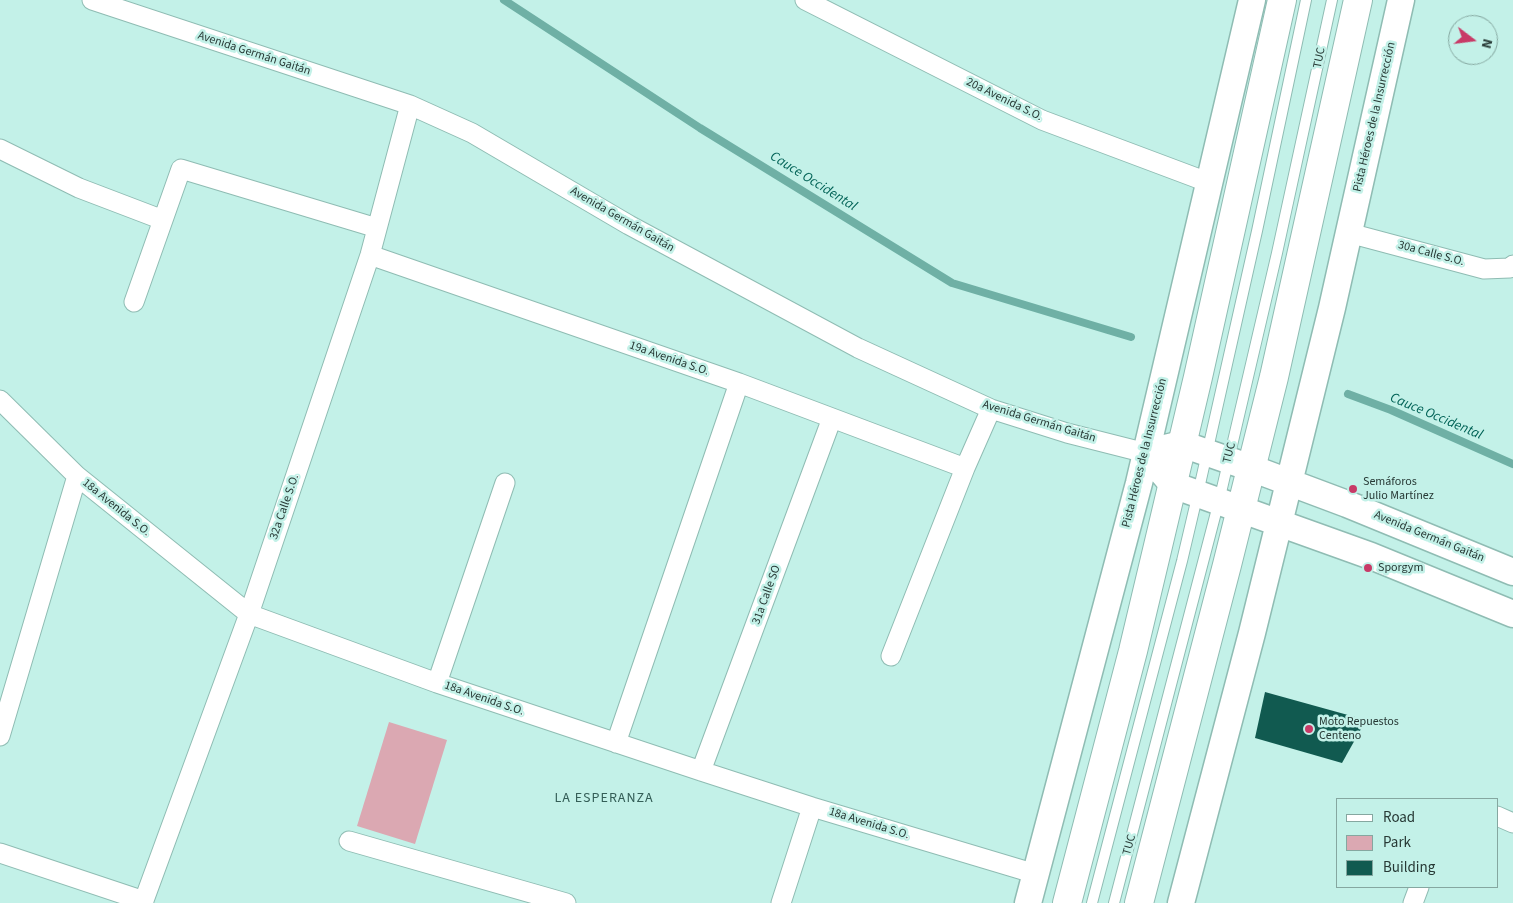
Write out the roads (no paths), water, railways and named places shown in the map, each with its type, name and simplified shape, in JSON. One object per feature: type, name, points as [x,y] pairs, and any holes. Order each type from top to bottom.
[{"type":"main road","points":[[1139,903],[1208,497],[1217,456],[1282,0]]},
{"type":"main road","points":[[1067,903],[1133,651],[1208,497],[1217,456],[1276,367],[1358,0]]},
{"type":"street","name":"Avenida Germán Gaitán","points":[[92,0],[410,105],[472,133],[629,225],[858,348],[991,409],[1067,433],[1146,453],[1217,456],[1347,504],[1513,572]]},
{"type":"street","name":"20a Avenida S.O.","points":[[805,0],[1042,120],[1210,183]]},
{"type":"street","name":"Pista Héroes de la Insurrección","points":[[1028,903],[1146,453],[1252,0]]},
{"type":"street","name":"Pista Héroes de la Insurrección","points":[[1181,903],[1290,482],[1332,308],[1401,0]]},
{"type":"street","name":"32a Calle S.O.","points":[[144,902],[249,614],[370,255],[410,105]]},
{"type":"street","points":[[0,149],[79,188],[163,220]]},
{"type":"street","points":[[134,302],[181,169],[377,228]]},
{"type":"street","name":"30a Calle S.O.","points":[[1349,232],[1484,269],[1510,268],[1513,265]]},
{"type":"street","name":"19a Avenida S.O.","points":[[370,255],[739,383],[966,468]]},
{"type":"street","points":[[616,743],[739,383]]},
{"type":"street","name":"18a Avenida S.O.","points":[[0,400],[76,476],[249,614],[437,683],[616,743],[812,807],[1036,874]]},
{"type":"street","points":[[890,656],[991,409]]},
{"type":"street","name":"31a Calle SO","points":[[701,771],[832,418]]},
{"type":"street","points":[[1146,453],[1208,497],[1371,556],[1513,614]]},
{"type":"street","points":[[0,736],[76,476]]},
{"type":"street","points":[[437,683],[505,483]]},
{"type":"street","points":[[781,903],[812,807]]},
{"type":"street","points":[[1498,816],[1513,823]]},
{"type":"street","points":[[349,840],[566,903]]},
{"type":"street","points":[[0,853],[144,902]]},
{"type":"street","points":[[1413,903],[1419,888]]},
{"type":"lane","name":"TUC","points":[[1217,456],[1257,231],[1306,0]]},
{"type":"lane","name":"TUC","points":[[1217,456],[1275,262],[1332,0]]},
{"type":"lane","name":"TUC","points":[[1092,903],[1182,561],[1208,497]]},
{"type":"lane","name":"TUC","points":[[1114,903],[1208,497]]},
{"type":"waterway","name":"Cauce Occidental","points":[[504,0],[700,128],[952,283],[1131,337]]},
{"type":"waterway","name":"Cauce Occidental","points":[[1348,394],[1391,410],[1513,464]]},
{"type":"place","name":"Semáforos Julio Martínez","points":[[1353,489]]},
{"type":"place","name":"Sporgym","points":[[1368,568]]},
{"type":"place","name":"Moto Repuestos Centeno","points":[[1309,729]]},
{"type":"district","name":"LA ESPERANZA","points":[[604,799]]}]
